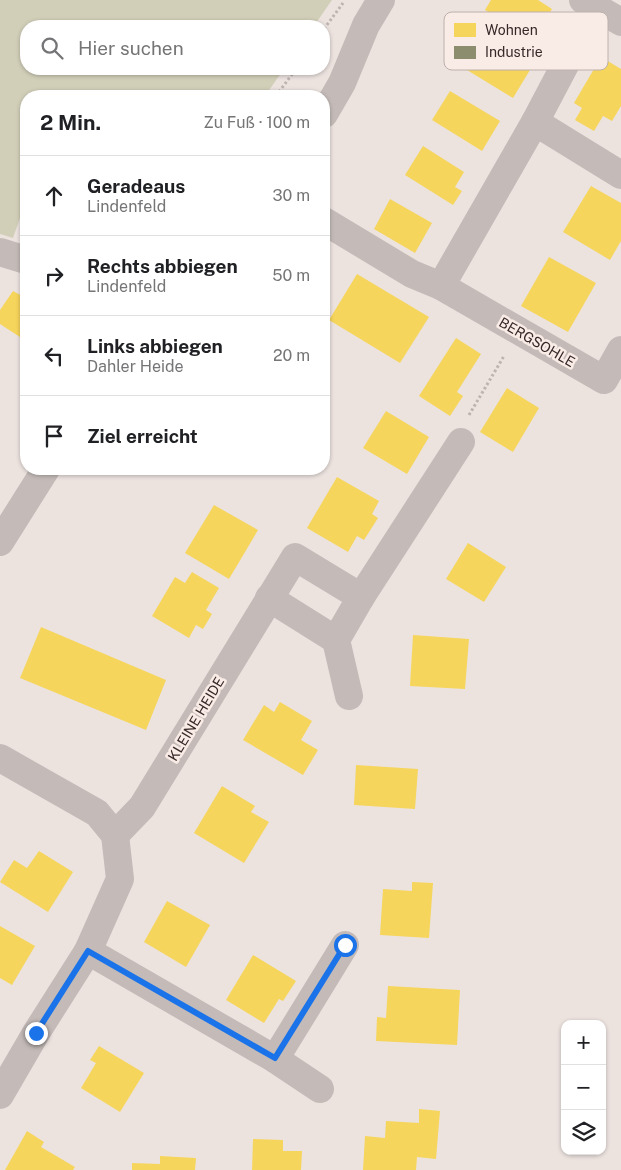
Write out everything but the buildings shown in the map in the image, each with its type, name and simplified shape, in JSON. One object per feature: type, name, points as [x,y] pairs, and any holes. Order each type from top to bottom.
[{"type":"street","points":[[330,104],[342,83],[366,25],[381,0]]},
{"type":"street","points":[[589,4],[603,12]]},
{"type":"street","points":[[608,15],[621,22]]},
{"type":"street","points":[[441,286],[535,122],[559,70]]},
{"type":"street","points":[[535,122],[621,175]]},
{"type":"street","name":"BERGSOHLE","points":[[330,226],[412,274],[441,286],[604,380],[621,350]]},
{"type":"street","points":[[0,252],[20,258]]},
{"type":"street","points":[[349,696],[336,640],[361,597],[461,442]]},
{"type":"street","points":[[0,542],[42,475]]},
{"type":"street","name":"KLEINE HEIDE","points":[[116,836],[142,807],[295,557],[361,597]]},
{"type":"street","points":[[270,598],[336,640]]},
{"type":"street","points":[[0,758],[97,812],[116,836],[120,879],[88,951],[36,1033],[0,1095]]},
{"type":"street","points":[[275,1058],[345,945]]},
{"type":"street","points":[[88,951],[275,1058],[320,1089]]},
{"type":"path","points":[[330,21],[345,0]]},
{"type":"path","points":[[280,90],[292,75]]},
{"type":"path","points":[[461,442],[458,434],[518,331]]},
{"type":"shaded area","points":[[0,0],[332,0],[318,20],[20,20],[20,75],[280,75],[269,90],[20,90],[20,218],[13,238],[0,234]]},
{"type":"route","points":[[36,1033],[88,951],[275,1058],[345,945]]}]
